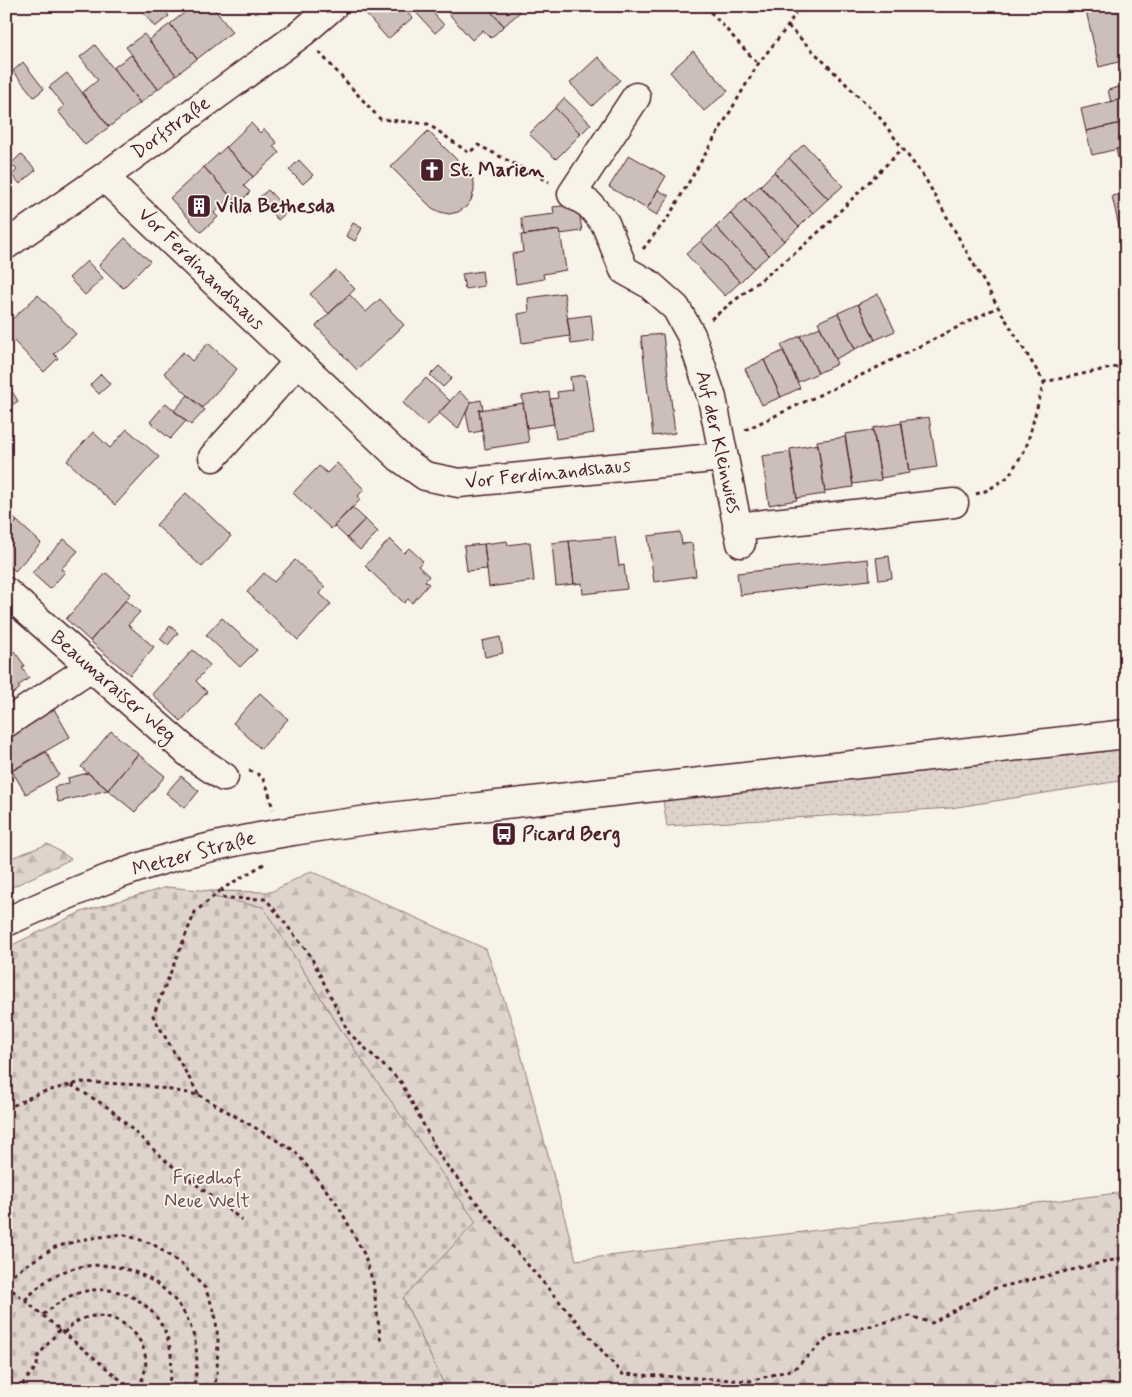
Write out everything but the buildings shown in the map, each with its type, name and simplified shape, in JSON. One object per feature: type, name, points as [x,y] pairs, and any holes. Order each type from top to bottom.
[{"type":"street","name":"Dorfstraße","points":[[6,246],[302,33],[333,6]]},
{"type":"street","points":[[624,270],[605,223],[589,204],[572,194],[636,97]]},
{"type":"street","name":"Vor Ferdinandshaus","points":[[104,177],[400,458],[425,476],[459,483],[722,449]]},
{"type":"street","name":"Auf der Kleinwies","points":[[624,270],[649,284],[676,308],[691,335],[712,398],[739,535],[954,503]]},
{"type":"street","points":[[213,457],[298,362]]},
{"type":"street","name":"Beaumaraiser Weg","points":[[6,592],[191,755],[224,776]]},
{"type":"street","points":[[6,723],[90,667]]},
{"type":"street","name":"Metzer Straße","points":[[6,922],[68,894],[128,871],[190,852],[279,832],[390,817],[1126,734]]},
{"type":"path","points":[[705,6],[758,64]]},
{"type":"path","points":[[624,270],[669,216],[758,64],[788,26],[799,6]]},
{"type":"path","points":[[788,26],[880,118],[903,148],[926,180],[998,307],[1044,382],[1026,448],[1008,477],[988,490],[954,503]]},
{"type":"path","points":[[302,33],[380,119],[428,124],[469,153],[478,144],[572,194]]},
{"type":"path","points":[[691,335],[795,253],[822,229],[903,148]]},
{"type":"path","points":[[722,449],[868,372],[998,307]]},
{"type":"path","points":[[1044,382],[1126,365]]},
{"type":"path","points":[[199,1095],[153,1016],[195,912],[222,889],[278,856],[283,849],[264,779],[258,773],[250,771],[224,776]]},
{"type":"path","points":[[222,889],[224,898],[266,899],[310,955],[348,1033],[401,1082],[441,1158],[515,1250],[622,1374],[750,1381],[794,1369],[830,1336],[910,1316],[932,1324],[992,1290],[1126,1257]]},
{"type":"path","points":[[6,1109],[39,1093],[82,1082],[143,1085],[199,1095],[295,1150],[338,1205],[364,1254],[373,1282],[381,1343]]},
{"type":"path","points":[[71,1085],[109,1108],[166,1161],[242,1220]]},
{"type":"path","points":[[6,1278],[55,1247],[86,1239],[122,1234],[153,1244],[181,1264],[205,1288],[216,1313],[218,1340],[217,1375],[213,1391]]},
{"type":"path","points":[[25,1300],[39,1286],[55,1276],[91,1265],[110,1265],[129,1269],[146,1277],[162,1287],[176,1301],[190,1325],[197,1352],[197,1372],[192,1391]]},
{"type":"path","points":[[6,1285],[25,1300],[43,1316],[135,1391],[144,1374],[146,1361],[141,1342],[129,1327],[118,1320],[105,1316],[92,1317],[79,1320],[64,1333]]},
{"type":"path","points":[[43,1316],[55,1304],[69,1296],[85,1291],[101,1289],[117,1291],[132,1297],[146,1306],[158,1318],[166,1332],[173,1364],[171,1380],[166,1391]]},
{"type":"path","points":[[17,1391],[37,1366],[38,1356],[60,1329]]},
{"type":"green space","points":[[1126,747],[1126,780],[951,808],[667,826],[663,800]]},
{"type":"green space","points":[[48,844],[71,859],[6,890],[6,860]]},
{"type":"green space","points":[[311,871],[486,949],[514,1028],[576,1260],[1126,1192],[1126,1391],[447,1391],[403,1298],[345,1036],[263,908],[213,897],[211,891],[271,892]]},
{"type":"green space","name":"Friedhof Neue Welt","points":[[167,887],[211,891],[213,897],[263,907],[345,1036],[476,1222],[403,1298],[447,1391],[6,1391],[6,948],[81,912]]},
{"type":"place","name":"St. Marien","points":[[432,170]]},
{"type":"place","name":"Villa Bethesda","points":[[199,206]]},
{"type":"place","name":"Picard Berg","points":[[504,834]]}]
